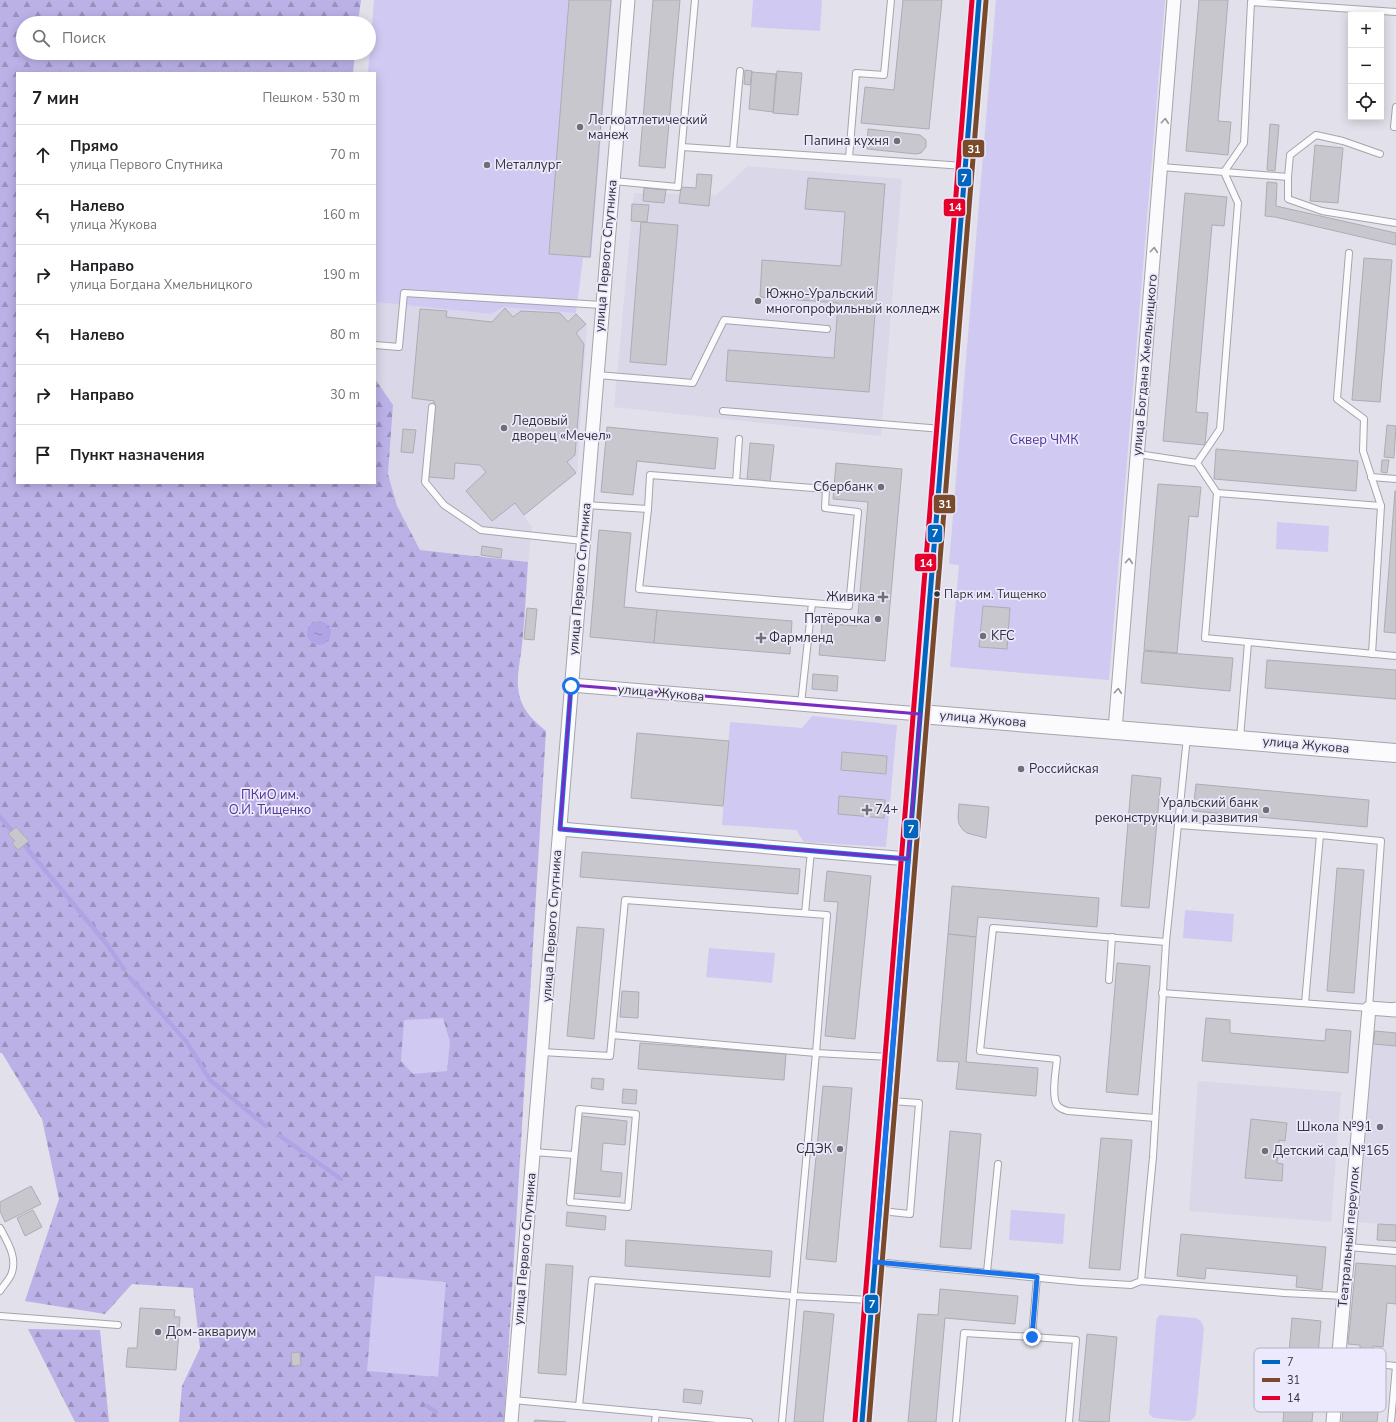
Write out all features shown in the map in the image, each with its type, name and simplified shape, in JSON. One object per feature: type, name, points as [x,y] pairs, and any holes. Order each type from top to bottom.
[{"type":"main road","points":[[862,1422],[979,0]]},
{"type":"main road","name":"улица Жукова","points":[[920,714],[1396,753]]},
{"type":"street","name":"улица Первого Спутника","points":[[511,1422],[628,0]]},
{"type":"street","name":"улица Богдана Хмельницкого","points":[[1115,730],[1174,0]]},
{"type":"street","name":"улица Жукова","points":[[571,686],[920,714]]},
{"type":"street","points":[[560,829],[908,859]]},
{"type":"street","points":[[1369,1008],[1396,1009]]},
{"type":"street","name":"Театральный переулок","points":[[1339,1348],[1369,1008]]},
{"type":"street","name":"Театральный переулок","points":[[1333,1422],[1334,1412]]},
{"type":"lane","points":[[613,181],[678,187],[695,0]]},
{"type":"lane","points":[[849,158],[856,73],[884,76],[891,0]]},
{"type":"lane","points":[[1308,0],[1308,7]]},
{"type":"lane","points":[[1224,172],[1244,143],[1251,2],[1396,12]]},
{"type":"lane","points":[[733,150],[740,71]]},
{"type":"lane","points":[[1396,107],[1394,127],[1396,127]]},
{"type":"lane","points":[[1380,154],[1343,141],[1316,135],[1290,155],[1288,199],[1322,211],[1396,223]]},
{"type":"lane","points":[[682,147],[965,167]]},
{"type":"lane","points":[[1161,167],[1288,177]]},
{"type":"lane","points":[[1197,463],[1220,429],[1238,203],[1224,172]]},
{"type":"lane","points":[[1349,253],[1337,399],[1364,419],[1363,451],[1381,506],[1372,654]]},
{"type":"lane","points":[[376,345],[399,347],[404,293],[602,306]]},
{"type":"lane","points":[[597,375],[692,383],[724,320],[827,329]]},
{"type":"lane","points":[[432,407],[425,482],[444,505],[481,530],[583,541]]},
{"type":"lane","points":[[723,411],[944,429]]},
{"type":"lane","points":[[736,482],[739,439]]},
{"type":"lane","points":[[1138,454],[1197,463],[1217,493],[1205,638],[1396,656]]},
{"type":"lane","points":[[650,475],[736,482],[826,489],[825,508],[858,512],[849,606],[639,589],[648,509],[650,475]]},
{"type":"lane","points":[[1371,477],[1396,479]]},
{"type":"lane","points":[[1217,493],[1381,506]]},
{"type":"lane","points":[[586,504],[648,509]]},
{"type":"lane","points":[[801,704],[812,603]]},
{"type":"lane","points":[[1240,740],[1248,643]]},
{"type":"lane","points":[[1141,1281],[1155,1118],[1166,942],[1187,736]]},
{"type":"lane","points":[[1162,993],[1369,1008],[1381,841],[1320,834],[1178,825]]},
{"type":"lane","points":[[1305,1003],[1320,834]]},
{"type":"lane","points":[[805,913],[811,851]]},
{"type":"lane","points":[[542,1052],[610,1056],[625,900],[827,915],[816,1053],[782,1422]]},
{"type":"lane","points":[[1155,1118],[1068,1111],[1062,1109],[1057,1105],[1054,1095],[1057,1059],[980,1051],[993,928],[1166,942]]},
{"type":"lane","points":[[1109,980],[1112,938]]},
{"type":"lane","points":[[612,1035],[816,1053],[892,1057]]},
{"type":"lane","points":[[879,1211],[910,1214],[919,1103],[888,1100]]},
{"type":"lane","points":[[579,1109],[636,1114],[628,1207],[570,1202],[574,1155],[579,1109]]},
{"type":"lane","points":[[533,1152],[574,1155]]},
{"type":"lane","points":[[987,1272],[998,1164]]},
{"type":"lane","points":[[0,1228],[12,1250],[14,1262],[10,1276],[0,1291]]},
{"type":"lane","points":[[1348,1247],[1396,1251]]},
{"type":"lane","points":[[875,1262],[1081,1282],[1131,1285],[1141,1281],[1284,1293],[1344,1296]]},
{"type":"lane","points":[[1032,1337],[1037,1277]]},
{"type":"lane","points":[[579,1406],[592,1280],[794,1296],[872,1300]]},
{"type":"lane","points":[[0,1316],[118,1325]]},
{"type":"lane","points":[[956,1422],[964,1333],[1076,1340],[1069,1422]]},
{"type":"lane","points":[[1386,1364],[1396,1365],[1391,1422]]},
{"type":"lane","points":[[513,1400],[749,1422]]},
{"type":"lane","points":[[655,1422],[656,1413]]},
{"type":"highlighted area","points":[[571,685],[920,714],[908,859],[560,829]]},
{"type":"shaded area","name":"Южно-Уральский многопрофильный колледж","points":[[748,166],[902,179],[881,436],[614,407],[634,193],[716,195]]},
{"type":"shaded area","name":"Ледовый дворец «Мечел»","points":[[376,302],[490,314],[503,307],[576,313],[587,325],[577,472],[524,515],[532,528],[528,562],[420,550],[397,506],[388,474],[393,405],[376,395]]},
{"type":"shaded area","name":"Школа №91","points":[[1373,1031],[1396,1032],[1396,1225],[1357,1222]]},
{"type":"shaded area","name":"Детский сад №165","points":[[1198,1081],[1341,1092],[1331,1222],[1189,1211]]},
{"type":"green space","name":"ПКиО им. О.И. Тищенко","points":[[0,0],[361,0],[359,16],[16,16],[16,60],[354,60],[353,72],[16,72],[16,484],[376,484],[376,380],[393,405],[388,474],[397,506],[420,550],[528,562],[518,685],[520,698],[527,712],[546,731],[504,1422],[179,1422],[182,1386],[200,1348],[193,1288],[132,1284],[105,1314],[25,1301],[59,1199],[42,1119],[2,1053],[0,1053]]},
{"type":"green space","name":"Металлург","points":[[374,0],[612,0],[591,258],[583,258],[576,313],[503,307],[491,314],[376,302],[376,72],[368,72],[369,60],[376,60],[376,16],[373,16]]},
{"type":"green space","points":[[753,0],[822,0],[820,31],[751,27]]},
{"type":"green space","name":"Сквер ЧМК","points":[[996,0],[1165,0],[1109,680],[950,667],[959,565],[949,564]]},
{"type":"green space","points":[[1277,522],[1329,526],[1328,552],[1276,549]]},
{"type":"green space","points":[[812,716],[897,725],[886,847],[804,842],[796,830],[722,825],[730,722],[802,728]]},
{"type":"green space","points":[[1185,910],[1234,914],[1232,942],[1183,938]]},
{"type":"green space","points":[[709,948],[775,953],[772,983],[706,977]]},
{"type":"green space","points":[[443,1018],[450,1042],[447,1071],[413,1074],[401,1061],[404,1020]]},
{"type":"green space","points":[[1011,1210],[1065,1214],[1063,1244],[1009,1240]]},
{"type":"green space","points":[[375,1276],[446,1282],[438,1377],[367,1371]]},
{"type":"green space","points":[[1160,1315],[1195,1318],[1203,1324],[1204,1328],[1196,1414],[1192,1420],[1189,1421],[1155,1418],[1149,1414],[1156,1323],[1157,1318]]},
{"type":"green space","points":[[28,1329],[100,1330],[109,1422],[75,1422]]},
{"type":"water","points":[[319,621],[324,622],[330,628],[330,638],[324,644],[319,645],[314,644],[308,638],[307,633],[308,628],[314,622]]},
{"type":"building","name":"Легкоатлетический манеж","points":[[569,0],[611,0],[590,257],[549,254]]},
{"type":"building","points":[[653,0],[680,0],[665,168],[639,166]]},
{"type":"building","points":[[903,0],[942,0],[929,129],[861,123],[865,87],[894,90]]},
{"type":"building","points":[[1199,0],[1228,0],[1218,121],[1231,122],[1228,155],[1186,151]]},
{"type":"building","points":[[745,70],[752,71],[750,85],[744,84]]},
{"type":"building","points":[[777,71],[802,73],[798,115],[773,113]]},
{"type":"building","points":[[752,72],[776,74],[773,112],[749,109]]},
{"type":"building","points":[[1270,124],[1279,125],[1275,171],[1267,170]]},
{"type":"building","name":"Папина кухня","points":[[868,129],[920,135],[926,140],[926,147],[921,153],[916,154],[867,149]]},
{"type":"building","points":[[1315,145],[1343,148],[1338,203],[1310,201]]},
{"type":"building","points":[[697,174],[712,175],[709,206],[679,203],[681,187],[696,188]]},
{"type":"building","points":[[808,178],[885,184],[869,392],[726,381],[728,350],[834,358],[838,303],[760,297],[762,260],[841,266],[845,212],[805,209]]},
{"type":"building","points":[[1267,182],[1277,183],[1276,206],[1396,233],[1396,245],[1265,216]]},
{"type":"building","points":[[644,188],[666,190],[664,203],[643,201]]},
{"type":"building","points":[[1185,193],[1227,197],[1224,226],[1212,225],[1196,412],[1208,413],[1205,445],[1163,441]]},
{"type":"building","points":[[632,204],[649,205],[647,222],[631,221]]},
{"type":"building","points":[[641,222],[678,225],[666,365],[630,362]]},
{"type":"building","points":[[1364,258],[1392,260],[1380,402],[1352,400]]},
{"type":"building","name":"Ледовый дворец «Мечел»","points":[[505,308],[513,317],[521,311],[560,313],[568,322],[576,314],[586,324],[576,333],[584,344],[575,455],[567,462],[576,473],[524,515],[515,503],[492,521],[466,491],[486,472],[480,465],[455,463],[454,479],[428,477],[434,401],[412,398],[420,309],[447,311],[446,317],[492,322]]},
{"type":"building","points":[[1387,425],[1396,426],[1394,458],[1384,457]]},
{"type":"building","points":[[607,427],[718,438],[715,469],[637,461],[633,495],[601,492]]},
{"type":"building","points":[[403,429],[416,430],[413,453],[401,452]]},
{"type":"building","points":[[750,443],[774,445],[770,482],[747,480]]},
{"type":"building","points":[[1216,449],[1358,461],[1356,491],[1214,479]]},
{"type":"building","points":[[1382,460],[1389,460],[1387,473],[1381,472]]},
{"type":"building","points":[[836,463],[902,469],[885,661],[819,655],[822,623],[857,626],[868,502],[833,499]]},
{"type":"building","points":[[1158,484],[1201,487],[1198,517],[1189,516],[1177,653],[1144,650]]},
{"type":"building","points":[[1396,491],[1396,633],[1384,632]]},
{"type":"building","points":[[599,530],[631,533],[624,607],[657,610],[654,643],[590,637]]},
{"type":"building","points":[[482,546],[502,549],[501,558],[481,555]]},
{"type":"building","points":[[983,606],[1010,608],[1007,649],[979,647]]},
{"type":"building","points":[[527,608],[537,609],[534,640],[524,639]]},
{"type":"building","points":[[657,610],[792,621],[790,654],[654,643]]},
{"type":"building","points":[[1144,651],[1233,658],[1230,691],[1141,683]]},
{"type":"building","points":[[1267,660],[1396,670],[1396,699],[1265,688]]},
{"type":"building","points":[[813,674],[838,676],[837,691],[812,689]]},
{"type":"building","points":[[637,733],[729,741],[723,806],[631,798]]},
{"type":"building","points":[[842,752],[887,756],[886,774],[841,770]]},
{"type":"building","points":[[1132,775],[1161,778],[1149,908],[1121,906]]},
{"type":"building","points":[[1196,784],[1369,800],[1367,827],[1193,811]]},
{"type":"building","points":[[839,796],[885,800],[884,818],[838,814]]},
{"type":"building","points":[[959,804],[989,807],[986,838],[967,833],[963,830],[959,824]]},
{"type":"building","points":[[16,827],[29,841],[18,850],[12,843],[15,841],[8,834]]},
{"type":"building","points":[[582,852],[800,869],[798,894],[580,877]]},
{"type":"building","points":[[1337,868],[1364,870],[1354,993],[1327,991]]},
{"type":"building","points":[[827,871],[871,876],[855,1039],[825,1036],[838,902],[824,901]]},
{"type":"building","points":[[952,886],[1099,898],[1097,927],[978,917],[976,937],[948,934]]},
{"type":"building","points":[[577,927],[604,929],[594,1039],[567,1036]]},
{"type":"building","points":[[948,934],[976,937],[966,1062],[1038,1068],[1036,1096],[956,1089],[959,1062],[937,1061]]},
{"type":"building","points":[[1117,963],[1150,966],[1138,1095],[1106,1092]]},
{"type":"building","points":[[622,991],[639,992],[638,1018],[620,1017]]},
{"type":"building","points":[[1206,1018],[1230,1020],[1230,1033],[1325,1041],[1326,1029],[1351,1031],[1348,1073],[1202,1061]]},
{"type":"building","points":[[1375,1031],[1396,1033],[1396,1046],[1373,1044]]},
{"type":"building","points":[[640,1043],[786,1054],[784,1080],[638,1069]]},
{"type":"building","points":[[592,1078],[604,1079],[603,1090],[591,1088]]},
{"type":"building","points":[[823,1086],[852,1088],[836,1262],[806,1259]]},
{"type":"building","points":[[623,1089],[637,1090],[636,1104],[622,1103]]},
{"type":"building","points":[[581,1116],[627,1121],[625,1145],[603,1143],[601,1171],[622,1173],[620,1197],[574,1193]]},
{"type":"building","points":[[1251,1119],[1287,1123],[1285,1141],[1279,1140],[1277,1163],[1283,1164],[1282,1181],[1245,1178]]},
{"type":"building","points":[[950,1131],[981,1134],[971,1249],[940,1247]]},
{"type":"building","points":[[1101,1138],[1132,1140],[1120,1270],[1089,1268]]},
{"type":"building","points":[[31,1186],[41,1204],[5,1222],[0,1211],[0,1202]]},
{"type":"building","points":[[33,1210],[42,1227],[25,1236],[17,1218]]},
{"type":"building","points":[[567,1212],[606,1216],[605,1230],[566,1226]]},
{"type":"building","points":[[1378,1224],[1396,1225],[1396,1241],[1377,1240]]},
{"type":"building","points":[[1181,1234],[1326,1247],[1322,1290],[1296,1287],[1297,1276],[1206,1268],[1205,1279],[1177,1276]]},
{"type":"building","points":[[626,1240],[772,1251],[770,1277],[625,1266]]},
{"type":"building","points":[[1356,1263],[1396,1266],[1396,1304],[1387,1303],[1383,1347],[1373,1346],[1373,1348],[1360,1348],[1360,1345],[1348,1344]]},
{"type":"building","points":[[546,1264],[573,1266],[566,1375],[538,1373]]},
{"type":"building","points":[[940,1289],[1018,1296],[1015,1324],[945,1318],[936,1422],[908,1422],[918,1314],[938,1315]]},
{"type":"building","name":"Дом-аквариум","points":[[140,1308],[175,1310],[174,1317],[180,1317],[176,1370],[126,1367],[128,1348],[137,1348]]},
{"type":"building","points":[[804,1311],[834,1314],[823,1422],[794,1422]]},
{"type":"building","points":[[1292,1318],[1321,1321],[1319,1348],[1289,1348]]},
{"type":"building","points":[[1087,1334],[1117,1337],[1109,1422],[1079,1421]]},
{"type":"building","points":[[300,1352],[301,1365],[292,1366],[291,1353]]},
{"type":"building","points":[[684,1389],[703,1391],[701,1404],[683,1402]]},
{"type":"building","points":[[1284,1412],[1313,1412],[1312,1422],[1283,1422]]},
{"type":"building","points":[[1343,1412],[1378,1412],[1377,1422],[1342,1422]]},
{"type":"building","points":[[535,1420],[549,1421],[566,1422],[534,1422]]},
{"type":"waterway","points":[[0,817],[12,831]]},
{"type":"waterway","points":[[24,845],[28,849]]},
{"type":"waterway","points":[[29,851],[106,943],[124,969]]},
{"type":"waterway","points":[[130,978],[186,1041],[210,1080],[266,1126]]},
{"type":"waterway","points":[[280,1136],[341,1179]]},
{"type":"waterway","points":[[427,1406],[436,1412]]},
{"type":"transit line","name":"14","points":[[855,1421],[972,0]]},
{"type":"transit line","name":"7","points":[[862,1422],[979,0]]},
{"type":"transit line","name":"31","points":[[869,1422],[986,1]]},
{"type":"place","name":"Легкоатлетический манеж","points":[[580,127]]},
{"type":"place","name":"Папина кухня","points":[[897,141]]},
{"type":"place","name":"Металлург","points":[[487,165]]},
{"type":"place","name":"Южно-Уральский многопрофильный колледж","points":[[758,301]]},
{"type":"place","name":"Ледовый дворец «Мечел»","points":[[504,428]]},
{"type":"place","name":"Сбербанк","points":[[881,487]]},
{"type":"place","name":"Парк им. Тищенко","points":[[937,594]]},
{"type":"place","name":"Живика","points":[[883,597]]},
{"type":"place","name":"Пятёрочка","points":[[878,619]]},
{"type":"place","name":"KFC","points":[[983,636]]},
{"type":"place","name":"Фармленд","points":[[761,638]]},
{"type":"place","name":"Российская","points":[[1021,769]]},
{"type":"place","name":"74+","points":[[867,810]]},
{"type":"place","name":"Уральский банк реконструкции и развития","points":[[1266,810]]},
{"type":"place","name":"Школа №91","points":[[1380,1127]]},
{"type":"place","name":"СДЭК","points":[[840,1149]]},
{"type":"place","name":"Детский сад №165","points":[[1265,1151]]},
{"type":"place","name":"Дом-аквариум","points":[[158,1332]]},
{"type":"route","points":[[571,686],[560,829],[908,859],[875,1262],[1037,1277],[1032,1337]]}]
